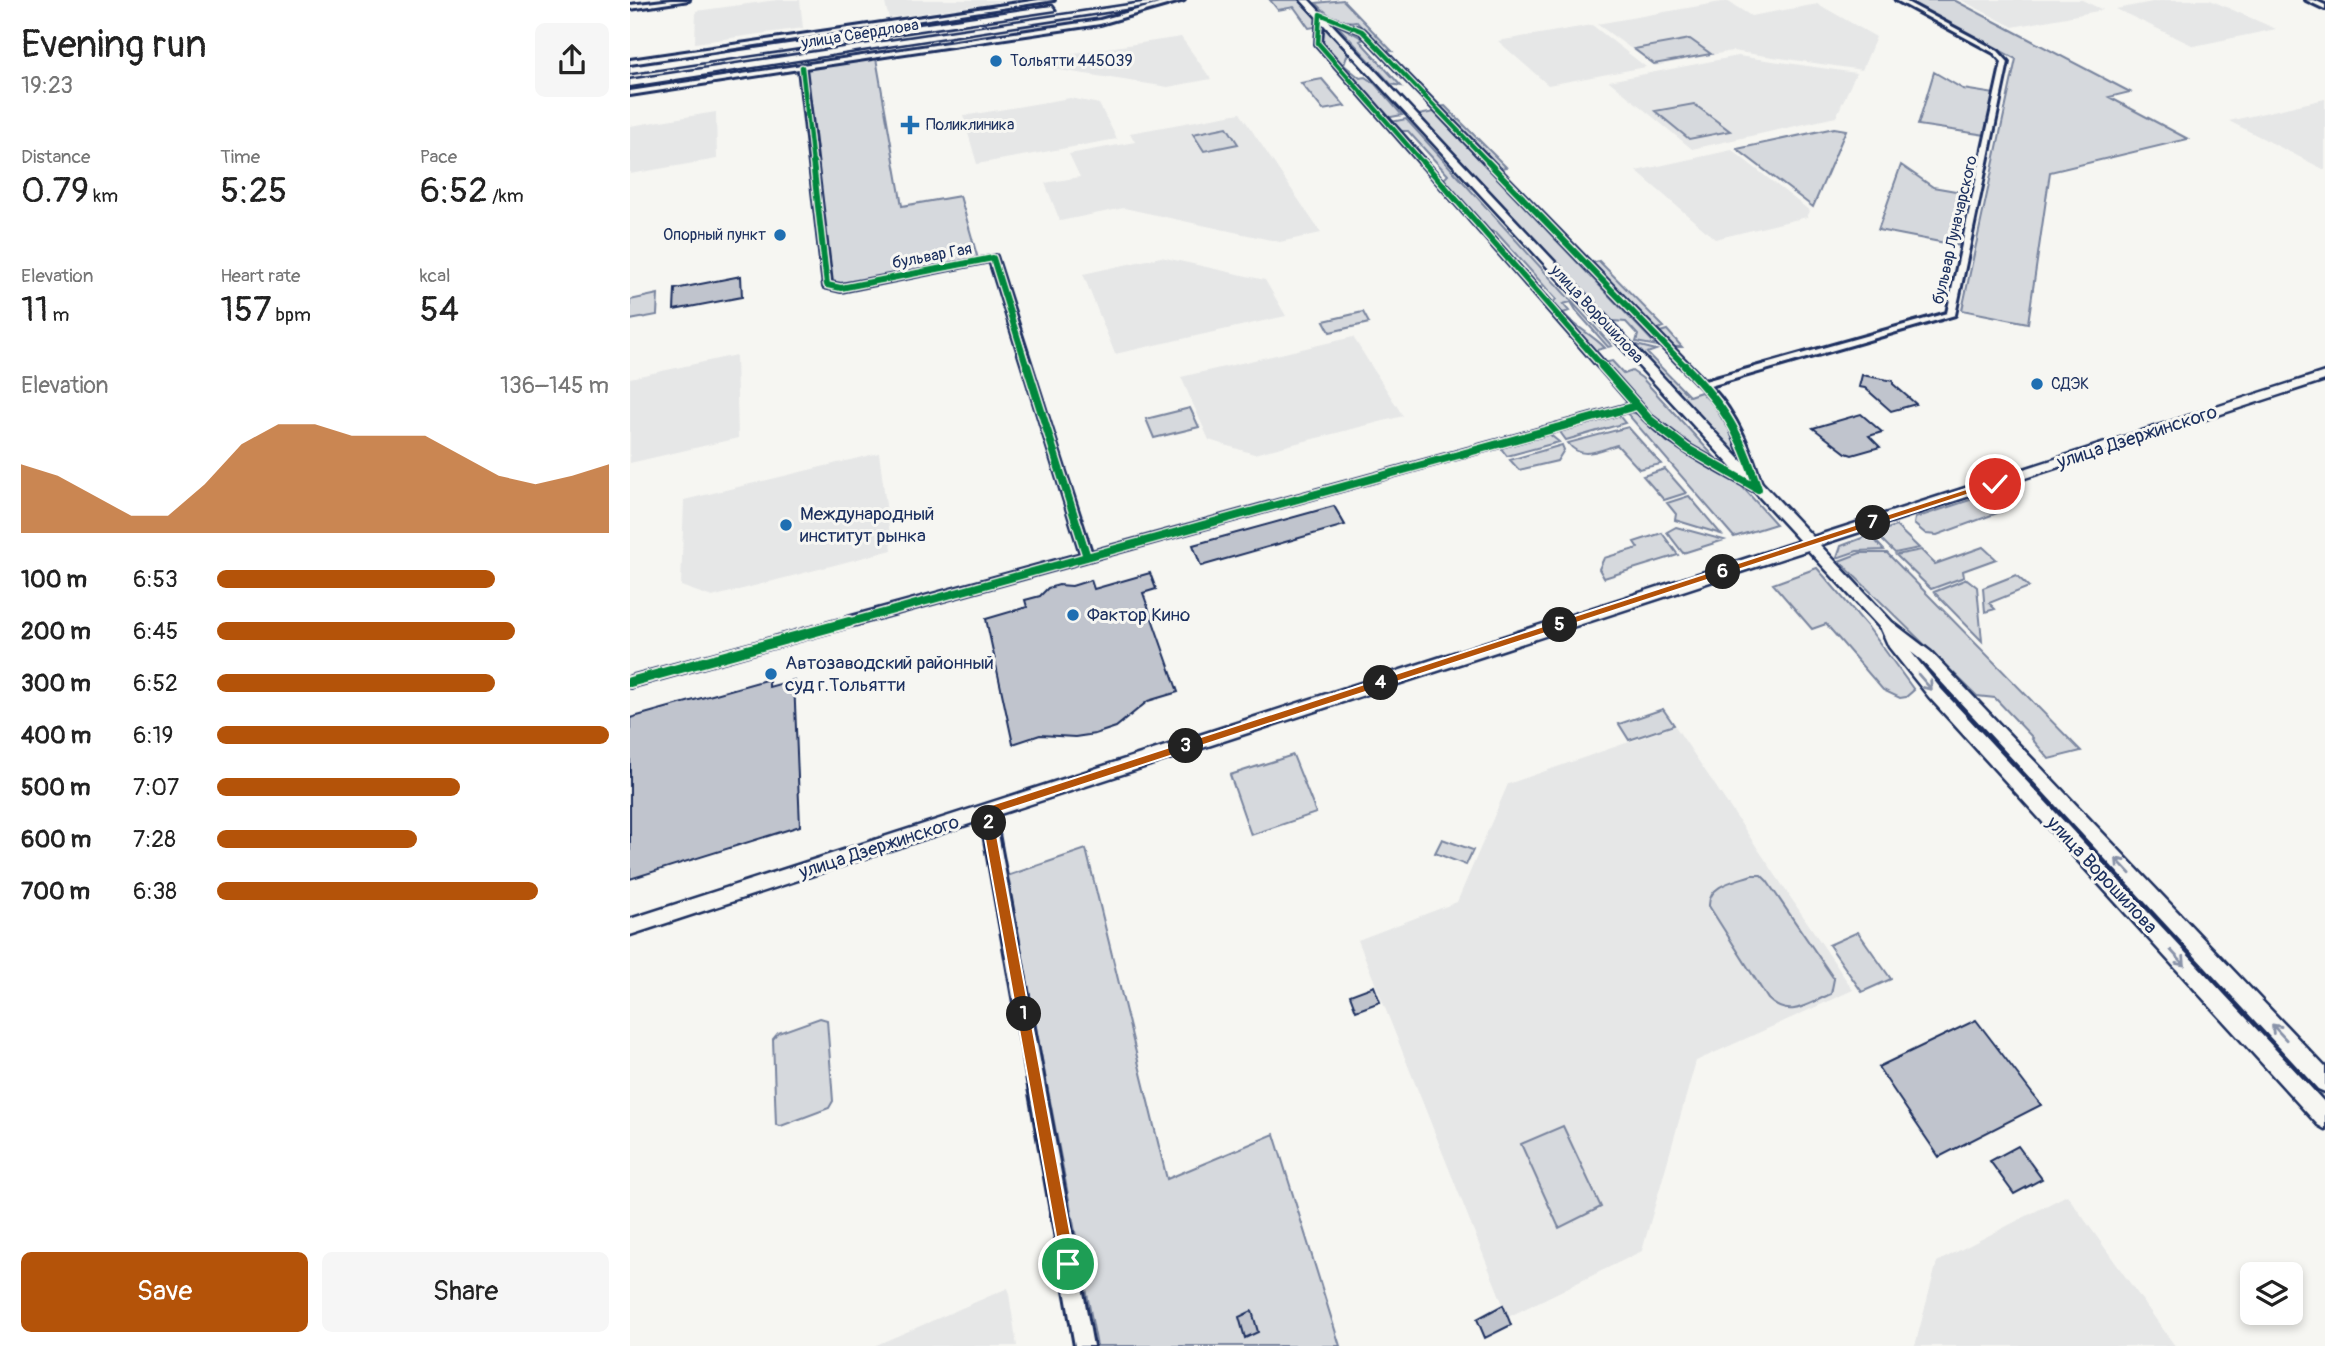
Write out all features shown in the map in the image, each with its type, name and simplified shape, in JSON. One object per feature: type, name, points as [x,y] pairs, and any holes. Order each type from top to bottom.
[{"type":"main road","name":"улица Свердлова","points":[[630,76],[1144,0]]},
{"type":"main road","name":"улица Свердлова","points":[[630,83],[1179,0]]},
{"type":"main road","name":"улица Ворошилова","points":[[1307,0],[1758,489],[1887,626],[1935,666],[2325,1082]]},
{"type":"main road","name":"улица Свердлова","points":[[630,70],[1066,6]]},
{"type":"main road","name":"улица Дзержинского","points":[[630,928],[2325,376]]},
{"type":"main road","name":"улица Ворошилова","points":[[1887,626],[1894,643],[1935,692],[2324,1116]]},
{"type":"street","points":[[630,8],[686,0]]},
{"type":"street","points":[[630,62],[1051,0]]},
{"type":"street","points":[[630,93],[1100,22],[1179,0]]},
{"type":"street","name":"бульвар Луначарского","points":[[1703,385],[1951,315],[2006,62],[1996,51],[1899,0]]},
{"type":"street","points":[[2309,0],[2325,6]]},
{"type":"street","points":[[1320,15],[1362,31],[1729,413],[1739,432],[1758,489],[1686,448],[1636,406],[1318,43],[1320,15]]},
{"type":"street","name":"бульвар Гая","points":[[803,67],[827,285],[841,288],[993,258],[1087,557]]},
{"type":"street","points":[[630,682],[1636,406]]},
{"type":"street","points":[[986,811],[1084,1346]]},
{"type":"shaded area","points":[[777,0],[800,0],[803,28],[695,43],[696,11]]},
{"type":"shaded area","points":[[884,0],[1005,0],[1005,1],[889,18]]},
{"type":"shaded area","points":[[1270,0],[1299,0],[1316,18],[1315,27],[1309,28],[1294,7],[1278,10]]},
{"type":"shaded area","points":[[1343,0],[1392,51],[1382,50],[1356,21],[1334,18],[1316,3]]},
{"type":"shaded area","points":[[1906,0],[1954,0],[2130,92],[2109,97],[2188,139],[2050,172],[2028,323],[1962,310],[2016,59]]},
{"type":"shaded area","points":[[1961,0],[2082,0],[2103,10],[2013,27]]},
{"type":"shaded area","points":[[2163,0],[2210,0],[2276,29],[2194,46],[2116,9]]},
{"type":"shaded area","points":[[1727,1],[1751,16],[1818,4],[1876,37],[1862,70],[1732,51],[1655,66],[1597,24]]},
{"type":"shaded area","points":[[1335,23],[1364,39],[1360,41],[1401,86],[1391,84]]},
{"type":"shaded area","points":[[1592,25],[1646,67],[1548,85],[1498,41]]},
{"type":"shaded area","points":[[1323,26],[1348,53],[1344,65],[1360,78],[1365,77],[1375,84],[1402,115],[1386,118],[1322,44]]},
{"type":"shaded area","points":[[1181,37],[1211,79],[1168,87],[1053,69],[1048,57]]},
{"type":"shaded area","points":[[1690,39],[1711,54],[1654,64],[1634,49]]},
{"type":"shaded area","points":[[1738,56],[1856,73],[1836,117],[1692,149],[1609,81]]},
{"type":"shaded area","points":[[876,58],[902,206],[960,196],[978,259],[833,287],[805,69]]},
{"type":"shaded area","points":[[1934,72],[1963,89],[1995,94],[1986,135],[1918,125]]},
{"type":"shaded area","points":[[1322,79],[1345,106],[1323,110],[1301,83]]},
{"type":"shaded area","points":[[1070,98],[1099,104],[1117,139],[977,164],[963,116]]},
{"type":"shaded area","points":[[2325,99],[2325,170],[2229,121]]},
{"type":"shaded area","points":[[1694,104],[1730,131],[1689,139],[1655,111]]},
{"type":"shaded area","points":[[1445,106],[1506,167],[1498,169],[1438,107]]},
{"type":"shaded area","points":[[716,112],[717,159],[630,174],[630,126]]},
{"type":"shaded area","points":[[1434,112],[1657,346],[1636,342],[1638,335],[1626,322],[1612,321],[1419,115]]},
{"type":"shaded area","points":[[1240,113],[1321,233],[1280,242],[1124,208],[1060,221],[1045,183],[1080,177],[1069,154],[1135,142],[1130,133]]},
{"type":"shaded area","points":[[1406,119],[1612,346],[1608,347],[1571,302],[1563,304],[1569,311],[1563,313],[1605,348],[1593,351],[1552,304],[1556,299],[1496,232],[1488,231],[1442,181],[1448,175],[1408,131],[1397,131],[1391,122]]},
{"type":"shaded area","points":[[1227,127],[1238,144],[1204,151],[1193,134]]},
{"type":"shaded area","points":[[1834,128],[1846,130],[1813,207],[1737,149]]},
{"type":"shaded area","points":[[1732,150],[1810,211],[1807,217],[1715,239],[1636,171]]},
{"type":"shaded area","points":[[1901,165],[1933,187],[1973,194],[1961,246],[1878,230]]},
{"type":"shaded area","points":[[1161,257],[1265,280],[1286,316],[1115,354],[1083,274]]},
{"type":"shaded area","points":[[1599,261],[1664,327],[1658,329],[1660,332],[1667,330],[1682,347],[1672,347],[1590,264]]},
{"type":"shaded area","points":[[658,294],[657,315],[630,320],[630,300]]},
{"type":"shaded area","points":[[1363,312],[1369,323],[1330,332],[1324,321]]},
{"type":"shaded area","points":[[1353,337],[1403,416],[1254,454],[1209,440],[1181,377]]},
{"type":"shaded area","points":[[1634,346],[1656,350],[1647,353],[1689,396],[1701,392],[1708,399],[1731,429],[1739,457]]},
{"type":"shaded area","points":[[736,355],[738,438],[630,463],[630,378]]},
{"type":"shaded area","points":[[1612,361],[1624,374],[1632,371],[1642,378],[1720,463],[1685,443],[1654,419],[1604,363]]},
{"type":"shaded area","points":[[1190,408],[1199,427],[1154,438],[1146,419]]},
{"type":"shaded area","points":[[1625,411],[1638,414],[1667,442],[1738,482],[1776,524],[1734,537]]},
{"type":"shaded area","points":[[1617,413],[1625,423],[1566,440],[1560,432],[1562,428]]},
{"type":"shaded area","points":[[1628,427],[1661,464],[1639,469],[1617,445],[1584,453],[1568,443]]},
{"type":"shaded area","points":[[1548,433],[1559,442],[1507,456],[1500,447]]},
{"type":"shaded area","points":[[1562,445],[1564,450],[1557,461],[1519,470],[1510,460]]},
{"type":"shaded area","name":"Международный институт рынка","points":[[879,453],[892,550],[712,597],[681,586],[684,500]]},
{"type":"shaded area","points":[[1665,469],[1686,493],[1664,500],[1643,476]]},
{"type":"shaded area","points":[[1689,496],[1721,534],[1675,520],[1676,514],[1667,503]]},
{"type":"shaded area","points":[[1982,496],[1999,501],[2003,511],[1937,535],[1926,534],[1914,524],[1915,518]]},
{"type":"shaded area","points":[[1896,526],[1919,548],[1895,553],[1875,533]]},
{"type":"shaded area","points":[[1676,527],[1724,540],[1683,553],[1667,532]]},
{"type":"shaded area","points":[[1662,533],[1678,555],[1604,578],[1599,569],[1604,558],[1638,548],[1634,542]]},
{"type":"shaded area","points":[[1870,535],[1884,550],[1857,551],[1837,558],[1841,546]]},
{"type":"shaded area","points":[[1983,547],[1996,559],[1963,571],[1964,577],[1931,589],[1896,555],[1921,550],[1935,564]]},
{"type":"shaded area","points":[[1860,553],[1887,553],[2081,751],[2049,759],[1995,698],[1977,696],[1839,561]]},
{"type":"shaded area","points":[[1817,568],[1868,627],[1914,690],[1906,697],[1900,698],[1883,690],[1826,624],[1812,629],[1773,584]]},
{"type":"shaded area","points":[[2016,575],[2029,587],[1989,603],[1995,609],[1985,612],[1983,588]]},
{"type":"shaded area","points":[[1967,579],[1977,587],[1982,641],[1934,592]]},
{"type":"shaded area","points":[[1663,709],[1674,725],[1629,740],[1619,724]]},
{"type":"shaded area","points":[[1675,726],[1853,990],[1696,1061],[1642,1251],[1508,1317],[1358,940],[1457,902],[1508,784]]},
{"type":"shaded area","points":[[1293,755],[1316,813],[1251,835],[1230,775]]},
{"type":"shaded area","points":[[2021,770],[2322,1095],[2323,1100],[2015,773]]},
{"type":"shaded area","points":[[1442,839],[1473,850],[1466,865],[1435,853]]},
{"type":"shaded area","points":[[1086,849],[1167,1179],[1274,1134],[1340,1346],[1097,1346],[1007,876]]},
{"type":"shaded area","points":[[1752,875],[1761,875],[1767,881],[1834,979],[1831,994],[1806,1006],[1791,1009],[1776,1005],[1768,999],[1709,906],[1713,893],[1718,889]]},
{"type":"shaded area","points":[[1858,932],[1891,979],[1862,992],[1829,945]]},
{"type":"shaded area","points":[[820,1018],[827,1020],[833,1101],[829,1108],[781,1126],[776,1125],[773,1039],[778,1033]]},
{"type":"shaded area","points":[[1563,1126],[1601,1207],[1559,1228],[1521,1144]]},
{"type":"shaded area","points":[[2067,1195],[2175,1346],[1915,1346],[1937,1262]]},
{"type":"shaded area","points":[[1008,1288],[1017,1346],[874,1346]]},
{"type":"building","points":[[741,276],[742,297],[674,310],[675,289]]},
{"type":"building","points":[[1862,375],[1893,381],[1893,384],[1916,404],[1891,411],[1865,388],[1859,387]]},
{"type":"building","points":[[1861,414],[1882,432],[1869,436],[1880,447],[1852,455],[1813,428]]},
{"type":"building","points":[[1334,506],[1345,525],[1201,566],[1193,545]]},
{"type":"building","points":[[1150,573],[1156,589],[1143,593],[1178,692],[1148,701],[1116,727],[1095,734],[1075,737],[1040,735],[1013,744],[986,619],[1027,607],[1025,600],[1040,596],[1048,588],[1072,586],[1091,580],[1094,589]]},
{"type":"building","points":[[769,679],[769,687],[794,680],[800,826],[630,879],[630,718]]},
{"type":"building","points":[[1374,986],[1380,1002],[1356,1011],[1350,995]]},
{"type":"building","points":[[1976,1020],[2041,1105],[1939,1157],[1878,1067]]},
{"type":"building","points":[[2018,1146],[2042,1179],[2014,1194],[1990,1161]]},
{"type":"building","points":[[1503,1305],[1511,1325],[1485,1338],[1477,1319]]},
{"type":"building","points":[[1252,1311],[1258,1332],[1245,1338],[1239,1317]]},
{"type":"cycle path","points":[[1320,14],[1362,31],[1715,397],[1736,429],[1758,489],[1686,448],[1649,419],[1318,43],[1320,14]]},
{"type":"cycle path","points":[[802,67],[827,285],[841,288],[993,258],[1087,557]]},
{"type":"cycle path","points":[[630,682],[1636,406]]},
{"type":"place","name":"Тольятти 445039","points":[[996,61]]},
{"type":"place","name":"Поликлиника","points":[[910,125]]},
{"type":"place","name":"Опорный пункт","points":[[780,235]]},
{"type":"place","name":"СДЭК","points":[[2037,384]]},
{"type":"place","name":"Международный институт рынка","points":[[786,525]]},
{"type":"place","name":"Фактор Кино","points":[[1073,615]]},
{"type":"place","name":"Автозаводский районный суд г.Тольятти","points":[[771,674]]},
{"type":"route","points":[[1068,1264],[986,811],[1995,484]]}]
